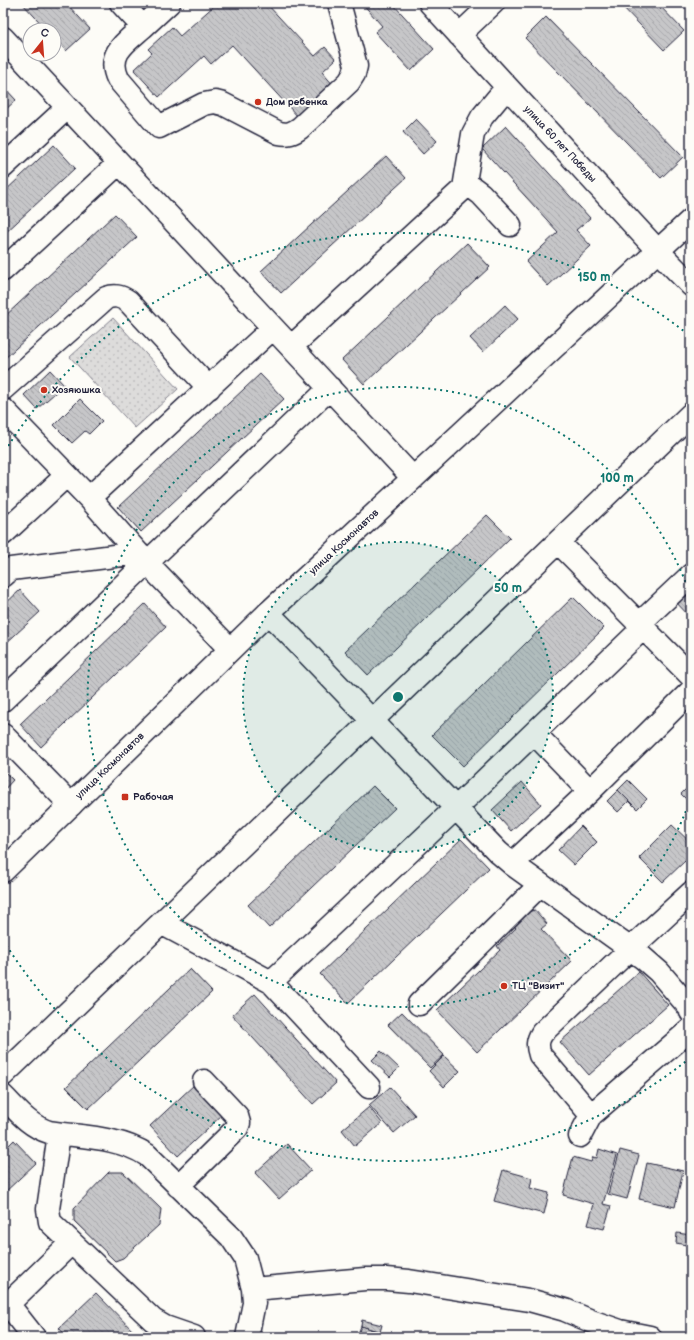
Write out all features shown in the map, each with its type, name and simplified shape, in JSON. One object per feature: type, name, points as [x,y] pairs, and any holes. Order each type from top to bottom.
[{"type":"street","points":[[121,3],[143,27]]},
{"type":"street","points":[[169,3],[120,48],[114,57],[113,65],[114,72],[118,79],[159,127],[204,104],[215,102],[223,104],[279,133],[286,135],[300,128],[349,82],[354,74],[356,66],[339,3]]},
{"type":"street","name":"улица 60 лет Победы","points":[[430,3],[691,285]]},
{"type":"street","points":[[459,35],[493,3]]},
{"type":"street","points":[[3,38],[413,478]]},
{"type":"street","points":[[291,347],[464,188],[473,134],[482,117],[507,87]]},
{"type":"street","points":[[3,167],[67,108]]},
{"type":"street","points":[[3,270],[119,163]]},
{"type":"street","points":[[464,188],[473,188],[481,194],[510,225]]},
{"type":"street","name":"улица Космонавтов","points":[[3,871],[268,613],[691,220]]},
{"type":"street","points":[[3,389],[106,298],[113,296],[119,296],[128,300],[209,388]]},
{"type":"street","points":[[89,498],[273,328]]},
{"type":"street","points":[[3,700],[142,558],[330,388]]},
{"type":"street","points":[[3,409],[89,498],[142,558],[230,649]]},
{"type":"street","points":[[3,1075],[691,414]]},
{"type":"street","points":[[3,534],[67,475]]},
{"type":"street","points":[[558,542],[691,676]]},
{"type":"street","points":[[3,576],[11,569],[142,558]]},
{"type":"street","points":[[271,982],[534,733],[691,575]]},
{"type":"street","points":[[268,613],[498,852],[540,885],[630,949],[659,972],[689,1007],[691,1012]]},
{"type":"street","points":[[512,864],[590,791],[691,691]]},
{"type":"street","points":[[534,733],[590,791]]},
{"type":"street","points":[[3,734],[71,805]]},
{"type":"street","points":[[419,1004],[540,885]]},
{"type":"street","points":[[591,1115],[540,1054],[538,1039],[542,1033],[630,949],[690,896]]},
{"type":"street","points":[[161,923],[271,982],[369,1087]]},
{"type":"street","points":[[580,1136],[591,1115],[691,1029]]},
{"type":"street","points":[[178,1186],[237,1128],[239,1123],[237,1116],[204,1081]]},
{"type":"street","points":[[3,1096],[30,1123],[39,1129],[59,1134],[122,1143],[136,1148],[147,1155],[231,1237],[245,1258],[253,1289],[254,1303],[247,1337]]},
{"type":"street","points":[[59,1134],[48,1208],[50,1222],[153,1320],[165,1327],[194,1337]]},
{"type":"street","points":[[34,1337],[5,1305],[71,1243]]},
{"type":"street","points":[[253,1289],[365,1279],[408,1281],[529,1300],[565,1310],[591,1322],[620,1331],[650,1337]]},
{"type":"shaded area","points":[[113,318],[178,389],[135,428],[70,357]]},
{"type":"building","points":[[22,3],[66,3],[90,29],[66,51],[62,46],[62,22],[40,22]]},
{"type":"building","points":[[214,3],[266,3],[315,56],[325,47],[336,59],[322,72],[334,86],[299,118],[232,45],[211,64],[204,56],[159,97],[134,70],[152,53],[148,49],[172,27],[180,36],[216,4]]},
{"type":"building","points":[[362,3],[392,3],[434,49],[411,71],[375,32],[382,26]]},
{"type":"building","points":[[619,3],[657,3],[684,31],[664,50]]},
{"type":"building","points":[[546,17],[683,157],[661,178],[525,38]]},
{"type":"building","points":[[3,86],[16,100],[3,112]]},
{"type":"building","points":[[416,119],[437,141],[423,154],[403,132]]},
{"type":"building","points":[[506,126],[590,218],[576,230],[591,246],[548,286],[526,262],[558,232],[482,149]]},
{"type":"building","points":[[54,145],[75,168],[3,235],[3,193]]},
{"type":"building","points":[[386,156],[406,178],[281,293],[261,271]]},
{"type":"building","points":[[115,214],[137,237],[3,360],[3,318]]},
{"type":"building","points":[[467,243],[490,267],[364,384],[342,360]]},
{"type":"building","points":[[505,305],[518,319],[483,352],[470,338]]},
{"type":"building","name":"Хозяюшка","points":[[50,370],[64,385],[37,409],[24,395]]},
{"type":"building","points":[[260,374],[284,399],[141,532],[118,507]]},
{"type":"building","points":[[80,399],[102,421],[89,434],[85,431],[72,443],[54,425]]},
{"type":"building","points":[[487,515],[510,538],[368,675],[345,651]]},
{"type":"building","points":[[691,582],[691,618],[673,599]]},
{"type":"building","points":[[20,590],[40,612],[3,646],[3,606]]},
{"type":"building","points":[[573,597],[604,628],[463,766],[432,735]]},
{"type":"building","points":[[145,604],[166,627],[41,747],[20,724]]},
{"type":"building","points":[[3,770],[13,780],[3,791]]},
{"type":"building","points":[[628,780],[647,799],[637,809],[618,790]]},
{"type":"building","points":[[522,782],[541,804],[511,831],[492,810]]},
{"type":"building","points":[[691,784],[691,804],[681,794]]},
{"type":"building","points":[[373,786],[395,808],[269,928],[248,905]]},
{"type":"building","points":[[618,790],[629,801],[618,812],[607,801]]},
{"type":"building","points":[[672,825],[691,843],[691,863],[689,865],[685,861],[663,882],[639,858]]},
{"type":"building","points":[[581,826],[597,842],[574,865],[558,850]]},
{"type":"building","points":[[461,839],[489,868],[348,1003],[320,974]]},
{"type":"building","name":"ТЦ \"Визит\"","points":[[535,910],[547,924],[541,929],[572,961],[477,1052],[437,1010],[500,950],[497,946],[516,928],[512,924],[523,913]]},
{"type":"building","points":[[190,969],[212,992],[88,1109],[66,1087]]},
{"type":"building","points":[[639,972],[668,1005],[589,1075],[560,1042]]},
{"type":"building","points":[[255,994],[336,1083],[313,1104],[232,1015]]},
{"type":"building","points":[[402,1012],[444,1055],[430,1068],[388,1025]]},
{"type":"building","points":[[381,1051],[399,1068],[390,1077],[372,1060]]},
{"type":"building","points":[[444,1056],[460,1071],[444,1087],[429,1071]]},
{"type":"building","points":[[195,1084],[223,1114],[178,1156],[150,1126]]},
{"type":"building","points":[[390,1087],[415,1115],[394,1133],[369,1105]]},
{"type":"building","points":[[369,1107],[382,1123],[355,1146],[342,1130]]},
{"type":"building","points":[[14,1140],[36,1163],[3,1194],[3,1151]]},
{"type":"building","points":[[287,1144],[311,1170],[279,1199],[255,1173]]},
{"type":"building","points":[[599,1149],[617,1155],[603,1204],[611,1206],[604,1229],[588,1225],[594,1204],[563,1195],[573,1157],[591,1162],[593,1157],[597,1158]]},
{"type":"building","points":[[620,1150],[639,1155],[627,1199],[608,1194]]},
{"type":"building","points":[[647,1163],[683,1171],[675,1207],[639,1199]]},
{"type":"building","points":[[503,1170],[532,1178],[530,1188],[549,1193],[544,1214],[494,1201]]},
{"type":"building","points":[[109,1172],[123,1172],[161,1209],[159,1225],[123,1258],[115,1261],[74,1221],[74,1208]]},
{"type":"building","points":[[677,1233],[691,1235],[691,1246],[676,1243]]},
{"type":"building","points":[[96,1293],[137,1335],[136,1337],[67,1337],[59,1328]]},
{"type":"building","points":[[362,1320],[382,1325],[380,1332],[361,1326]]},
{"type":"building","points":[[361,1326],[380,1332],[379,1337],[369,1337],[358,1334]]},
{"type":"place","name":"Дом ребенка","points":[[258,102]]},
{"type":"place","name":"Хозяюшка","points":[[44,390]]},
{"type":"place","name":"Рабочая","points":[[125,797]]},
{"type":"place","name":"ТЦ \"Визит\"","points":[[504,986]]}]
